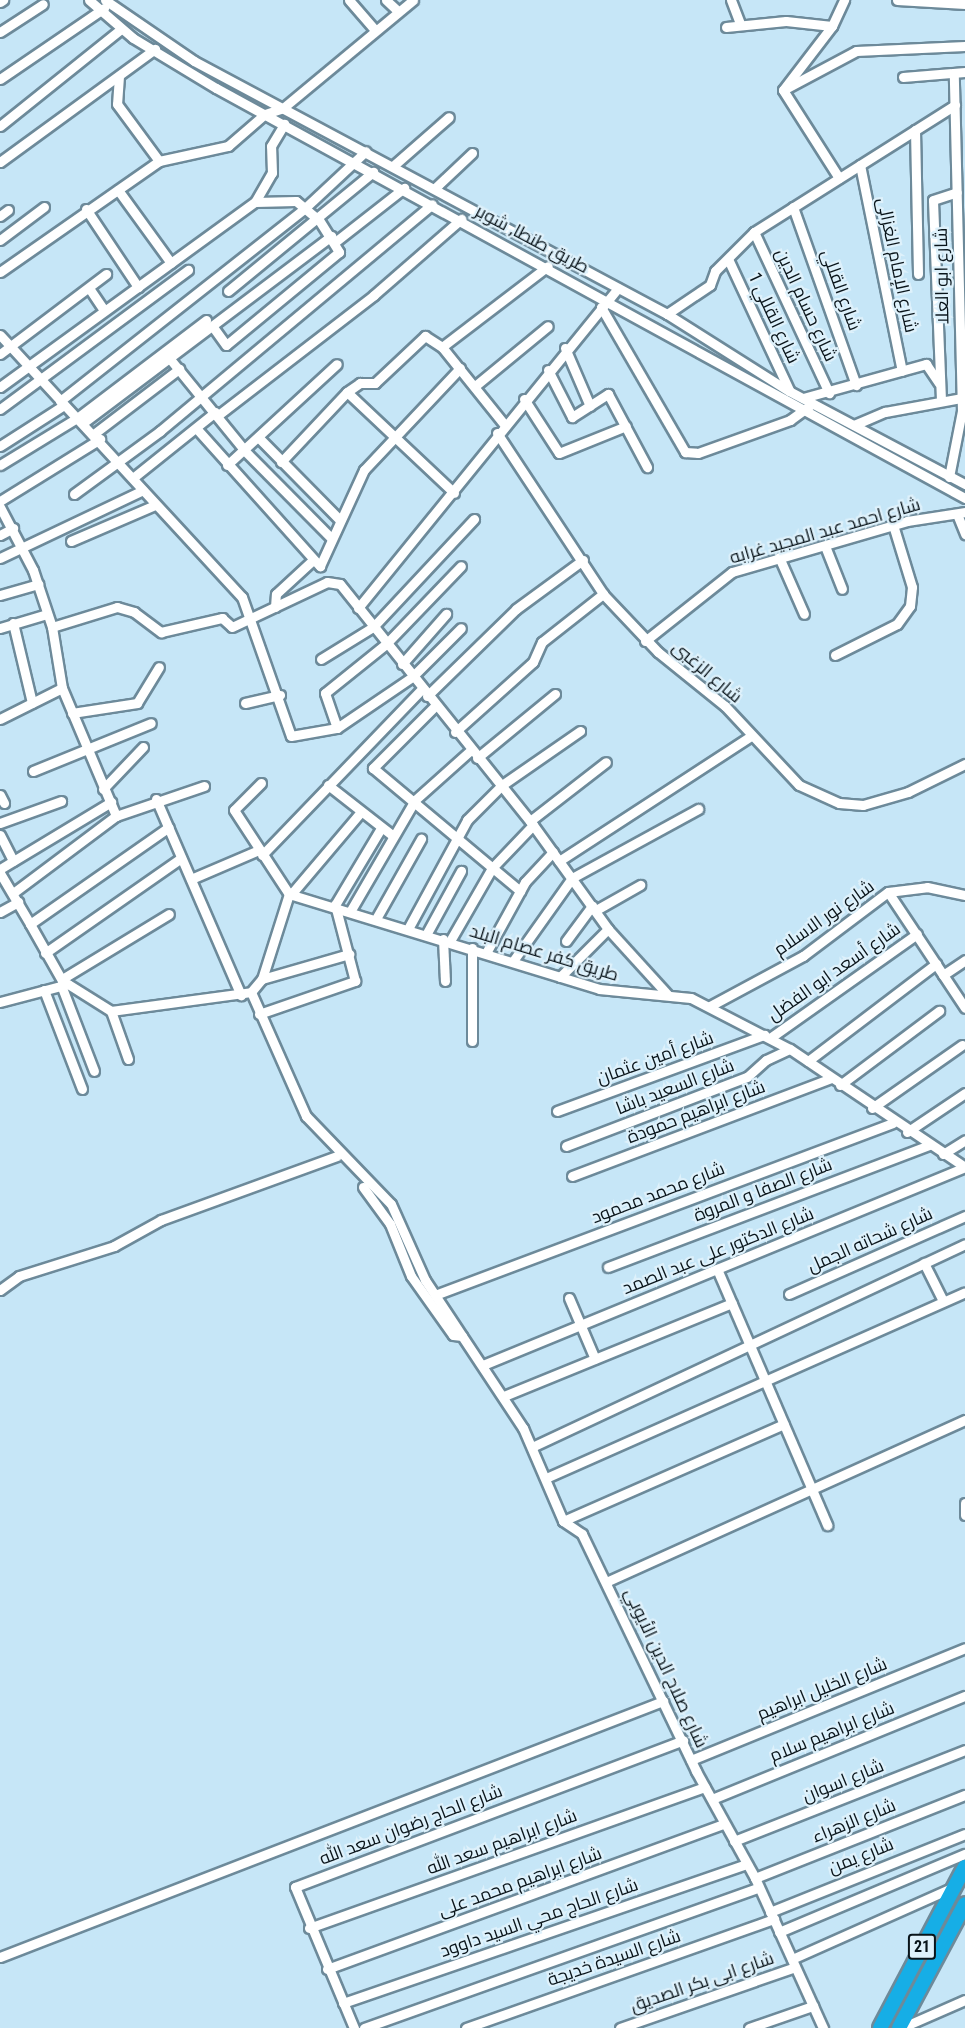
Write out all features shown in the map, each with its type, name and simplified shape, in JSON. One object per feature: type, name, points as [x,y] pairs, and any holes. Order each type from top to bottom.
[{"type":"highway","name":"21","points":[[880,2028],[965,1867]]},
{"type":"highway","name":"21","points":[[900,2028],[961,1917],[965,1904]]},
{"type":"street","name":"طريق طنطا, شوبر","points":[[89,0],[121,29],[153,51],[265,114],[807,404],[965,498]]},
{"type":"street","points":[[349,0],[375,30]]},
{"type":"street","points":[[386,0],[398,10]]},
{"type":"street","points":[[0,272],[87,209],[159,161],[225,148],[265,114],[283,108],[398,10],[413,0]]},
{"type":"street","points":[[732,0],[740,24]]},
{"type":"street","points":[[783,90],[832,26],[844,0]]},
{"type":"street","points":[[897,0],[965,4]]},
{"type":"street","name":"طريق طنطا, شوبر","points":[[107,2],[162,42],[667,314],[807,404],[854,425],[965,484]]},
{"type":"street","points":[[0,79],[100,10],[107,2]]},
{"type":"street","points":[[0,32],[43,4]]},
{"type":"street","points":[[726,27],[740,24],[832,26]]},
{"type":"street","points":[[0,126],[121,29]]},
{"type":"street","points":[[0,162],[153,51],[162,42]]},
{"type":"street","points":[[783,90],[856,51],[965,46]]},
{"type":"street","points":[[903,77],[965,72]]},
{"type":"street","name":"شارع ابو العلا","points":[[949,477],[963,423],[954,73]]},
{"type":"street","points":[[119,76],[117,104],[159,161]]},
{"type":"street","points":[[783,90],[839,178]]},
{"type":"street","points":[[667,314],[710,285],[728,259],[754,232],[955,105]]},
{"type":"street","points":[[393,166],[449,117]]},
{"type":"street","points":[[0,387],[255,202],[272,173],[272,146],[284,124]]},
{"type":"street","points":[[915,130],[918,274]]},
{"type":"street","points":[[0,446],[62,403],[306,208],[366,152]]},
{"type":"street","points":[[435,188],[472,153]]},
{"type":"street","name":"شارع الإمام الغزالى","points":[[860,165],[902,371]]},
{"type":"street","points":[[228,291],[319,220],[373,172]]},
{"type":"street","points":[[0,465],[80,420],[170,359],[404,189]]},
{"type":"street","points":[[118,190],[171,263]]},
{"type":"street","points":[[941,400],[933,200],[957,192]]},
{"type":"street","points":[[213,327],[226,345],[339,252],[333,239],[319,220],[306,208],[290,199],[255,202]]},
{"type":"street","points":[[74,494],[121,460],[432,204]]},
{"type":"street","points":[[0,240],[44,207]]},
{"type":"street","name":"شارع القللي","points":[[794,207],[856,385]]},
{"type":"street","points":[[87,209],[138,287]]},
{"type":"street","points":[[134,477],[374,295],[461,219]]},
{"type":"street","name":"شارع حسام الدين","points":[[754,232],[829,393]]},
{"type":"street","name":"شارع القللي 1","points":[[728,259],[789,391]]},
{"type":"street","points":[[442,346],[548,266]]},
{"type":"street","points":[[0,409],[188,270]]},
{"type":"street","points":[[4,352],[106,274]]},
{"type":"street","points":[[89,288],[104,310]]},
{"type":"street","points":[[358,608],[454,493],[497,433],[565,348],[618,288]]},
{"type":"street","points":[[601,307],[685,453],[698,453],[829,393],[902,371],[928,365],[940,386]]},
{"type":"street","points":[[80,420],[206,320]]},
{"type":"street","points":[[475,386],[548,326]]},
{"type":"street","points":[[0,335],[4,352],[27,368],[98,436],[121,460],[155,505],[242,597],[252,615],[280,695],[291,736],[337,729],[412,677],[461,628]]},
{"type":"street","points":[[281,462],[347,392],[360,383],[375,383],[422,337],[442,346],[504,424]]},
{"type":"street","points":[[565,348],[590,406]]},
{"type":"street","points":[[170,359],[245,451],[331,538]]},
{"type":"street","points":[[227,465],[260,440],[337,364]]},
{"type":"street","points":[[196,428],[313,560],[322,565],[339,519],[364,470],[394,435],[460,368]]},
{"type":"street","points":[[0,501],[98,436],[179,369]]},
{"type":"street","points":[[548,370],[572,417],[608,394],[647,467]]},
{"type":"street","points":[[347,392],[454,493]]},
{"type":"street","points":[[854,425],[941,400],[961,398]]},
{"type":"street","points":[[524,399],[559,453],[626,426]]},
{"type":"street","name":"شارع الزغبى","points":[[497,433],[603,594],[645,641],[752,735],[799,785],[839,803],[886,800],[965,764]]},
{"type":"street","points":[[260,440],[339,519]]},
{"type":"street","points":[[0,558],[22,545],[143,490]]},
{"type":"street","points":[[71,541],[155,505]]},
{"type":"street","points":[[0,507],[22,545],[38,584],[52,627],[62,688],[116,816]]},
{"type":"street","points":[[961,513],[965,534]]},
{"type":"street","name":"شارع احمد عبد المجيد غرابه","points":[[645,641],[719,579],[780,557],[893,525],[961,513]]},
{"type":"street","points":[[321,658],[373,627],[474,519]]},
{"type":"street","points":[[835,655],[897,624],[910,606],[912,587],[893,525]]},
{"type":"street","points":[[0,536],[13,528]]},
{"type":"street","points":[[825,546],[842,589]]},
{"type":"street","points":[[780,557],[804,614]]},
{"type":"street","points":[[275,608],[276,594],[313,560]]},
{"type":"street","points":[[191,879],[260,853],[424,692],[516,609],[582,560]]},
{"type":"street","points":[[337,729],[323,695],[386,644],[460,566]]},
{"type":"street","points":[[52,627],[117,607],[134,612],[161,632],[222,618],[232,627],[252,615],[275,608],[327,582],[340,584],[455,732],[502,785],[608,929],[668,995]]},
{"type":"street","points":[[0,595],[38,584]]},
{"type":"street","points":[[455,732],[533,662],[542,642],[603,594]]},
{"type":"street","points":[[0,627],[47,614]]},
{"type":"street","points":[[402,664],[446,614]]},
{"type":"street","points":[[13,623],[32,703]]},
{"type":"street","points":[[72,713],[137,703],[159,667]]},
{"type":"street","points":[[0,719],[62,688]]},
{"type":"street","points":[[351,910],[392,835],[415,800],[555,694]]},
{"type":"street","points":[[245,704],[280,695]]},
{"type":"street","points":[[435,706],[373,768],[415,800],[520,891]]},
{"type":"street","points":[[33,771],[85,746],[151,723]]},
{"type":"street","points":[[409,927],[457,836],[502,785],[580,731]]},
{"type":"street","points":[[559,861],[752,735]]},
{"type":"street","points":[[103,789],[143,747]]},
{"type":"street","points":[[446,981],[447,940],[492,868],[531,823],[606,762]]},
{"type":"street","points":[[261,783],[234,806],[260,853],[291,893]]},
{"type":"street","points":[[328,785],[360,813],[392,835]]},
{"type":"street","points":[[13,893],[116,816],[156,799],[204,786]]},
{"type":"street","points":[[156,799],[181,858],[246,994],[259,1014],[306,1116],[338,1152],[391,1204],[435,1294],[504,1396],[532,1447],[562,1521],[784,1424]]},
{"type":"street","points":[[0,823],[61,801]]},
{"type":"street","points":[[0,869],[111,802]]},
{"type":"street","points":[[513,961],[572,878],[698,808]]},
{"type":"street","points":[[262,980],[291,893],[360,813]]},
{"type":"street","points":[[30,924],[169,827]]},
{"type":"street","points":[[259,1014],[353,983],[349,954],[335,904],[381,828]]},
{"type":"street","points":[[0,835],[13,861]]},
{"type":"street","points":[[377,917],[421,839]]},
{"type":"street","points":[[486,953],[520,891],[553,852]]},
{"type":"street","points":[[45,953],[181,858]]},
{"type":"street","points":[[427,933],[461,872]]},
{"type":"street","points":[[0,873],[62,983],[94,1071]]},
{"type":"street","points":[[566,941],[594,908],[640,885]]},
{"type":"street","name":"شارع نور الاسلام","points":[[710,1006],[803,956],[888,892],[927,887],[965,895]]},
{"type":"street","points":[[888,892],[965,1008]]},
{"type":"street","name":"طريق كفر عصام البلد","points":[[291,893],[377,917],[614,993],[668,995],[710,1006],[808,1060],[893,1123],[965,1167]]},
{"type":"street","points":[[0,912],[18,902]]},
{"type":"street","points":[[0,1002],[62,983],[169,914]]},
{"type":"street","points":[[560,977],[608,929]]},
{"type":"street","name":"شارع أسعد ابو الفضل","points":[[767,1036],[917,934]]},
{"type":"street","points":[[472,948],[472,1041]]},
{"type":"street","points":[[62,983],[111,1011],[246,994],[262,980],[349,954]]},
{"type":"street","points":[[943,975],[965,960]]},
{"type":"street","points":[[808,1060],[936,964]]},
{"type":"street","points":[[44,990],[82,1089]]},
{"type":"street","points":[[111,1011],[128,1059]]},
{"type":"street","points":[[840,1085],[939,1011]]},
{"type":"street","name":"شارع أمين عثمان","points":[[557,1111],[767,1036]]},
{"type":"street","points":[[872,1108],[962,1045]]},
{"type":"street","name":"شارع السعيد باشا","points":[[566,1146],[747,1077],[766,1060],[790,1049]]},
{"type":"street","name":"شارع ابراهيم حمودة","points":[[572,1176],[831,1078]]},
{"type":"street","points":[[907,1132],[965,1093]]},
{"type":"street","name":"شارع محمد محمود","points":[[435,1294],[893,1123]]},
{"type":"street","points":[[943,1154],[965,1140]]},
{"type":"street","name":"شارع الصفا و المروة","points":[[608,1267],[929,1145]]},
{"type":"street","points":[[0,1290],[19,1276],[114,1246],[161,1220],[338,1152]]},
{"type":"street","points":[[338,1152],[386,1216],[411,1276],[453,1335],[462,1336]]},
{"type":"street","name":"شارع الدكتور على عبد الصمد","points":[[483,1365],[965,1167]]},
{"type":"street","name":"شارع شحاته الجمل","points":[[789,1294],[965,1216]]},
{"type":"street","points":[[532,1447],[965,1244]]},
{"type":"street","points":[[924,1263],[943,1301]]},
{"type":"street","points":[[717,1269],[827,1525]]},
{"type":"street","points":[[546,1478],[965,1292]]},
{"type":"street","points":[[569,1298],[595,1359]]},
{"type":"street","points":[[504,1396],[732,1303]]},
{"type":"street","points":[[606,1582],[965,1420]]},
{"type":"street","points":[[965,1503],[965,1515]]},
{"type":"street","name":"شارع صلاح الدين الأيوبي","points":[[562,1521],[582,1534],[691,1760],[757,1882],[823,2028]]},
{"type":"street","name":"شارع الخليل ابراهيم","points":[[691,1760],[965,1648]]},
{"type":"street","name":"شارع ابراهيم سلام","points":[[712,1799],[965,1696]]},
{"type":"street","points":[[0,1957],[663,1701]]},
{"type":"street","name":"شارع الحاج رضوان سعد الله","points":[[354,2028],[309,1928],[295,1887],[683,1740]]},
{"type":"street","name":"شارع اسوان","points":[[734,1841],[965,1750]]},
{"type":"street","name":"شارع ابراهيم سعد الله","points":[[309,1928],[705,1787]]},
{"type":"street","name":"شارع الزهراء","points":[[364,2028],[757,1882],[965,1795]]},
{"type":"street","name":"شارع ابراهيم محمد على","points":[[327,1969],[724,1824]]},
{"type":"street","name":"شارع يمن","points":[[772,1916],[965,1834]]},
{"type":"street","points":[[779,1932],[965,1854]]},
{"type":"street","name":"شارع الحاج محي السيد داوود","points":[[343,2003],[746,1864]]},
{"type":"street","name":"شارع ابى بكر الصديق","points":[[620,2028],[793,1963],[954,1887]]},
{"type":"street","name":"شارع السيدة خديجة","points":[[466,2028],[772,1916]]},
{"type":"street","points":[[900,2028],[965,2001]]},
{"type":"street","points":[[749,2028],[813,2006]]}]
